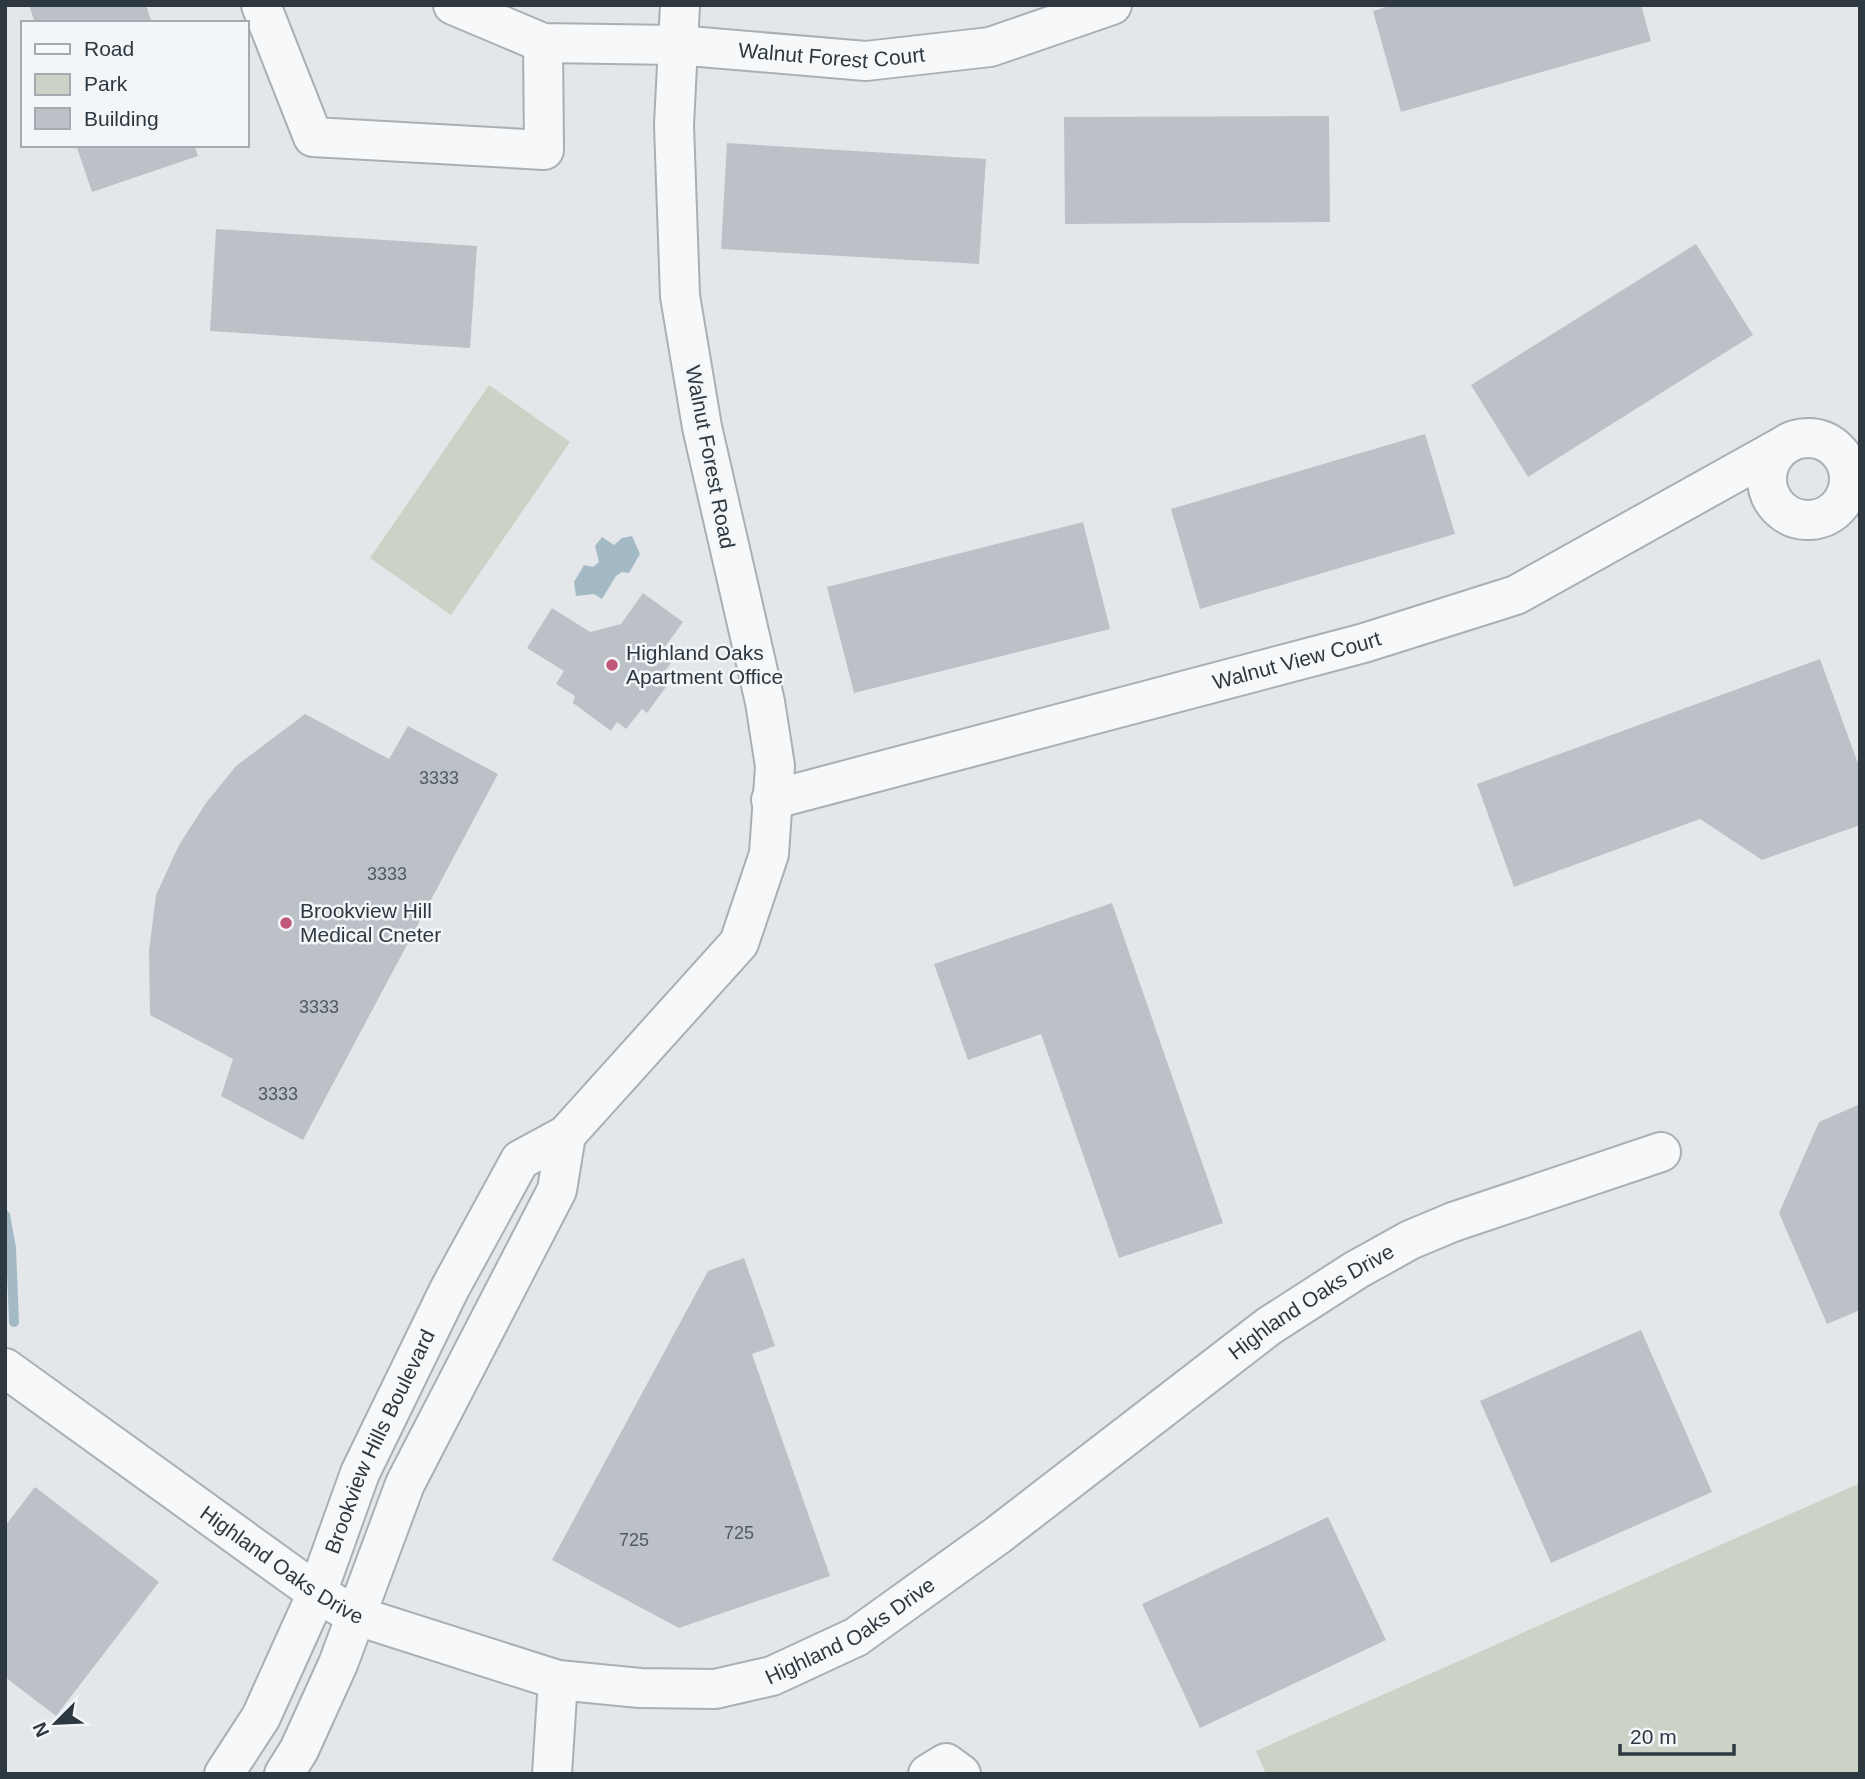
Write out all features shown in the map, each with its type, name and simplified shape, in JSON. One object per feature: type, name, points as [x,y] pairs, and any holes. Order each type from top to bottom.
[{"type":"street","points":[[261,5],[313,137],[544,150],[542,43]]},
{"type":"street","name":"Walnut Forest Court","points":[[453,5],[542,43],[677,45],[866,61],[990,47],[1112,5]]},
{"type":"street","name":"Walnut Forest Road","points":[[680,5],[674,125],[680,296],[702,427],[765,702],[775,766],[769,854],[754,903]]},
{"type":"street","name":"Walnut View Court","points":[[771,800],[1364,643],[1516,595],[1792,441]]},
{"type":"street","name":"Brookview Hills Boulevard","points":[[224,1774],[261,1717],[317,1593],[360,1473],[449,1290],[520,1160],[566,1135],[739,943],[754,903]]},
{"type":"street","name":"Brookview Hills Boulevard","points":[[284,1774],[299,1750],[338,1664],[405,1484],[557,1190],[566,1135]]},
{"type":"street","name":"Highland Oaks Drive","points":[[5,1368],[317,1593],[354,1615],[558,1680],[640,1688],[715,1689],[772,1676],[856,1637],[998,1535],[1269,1326],[1356,1269],[1410,1240],[1453,1222],[1661,1152]]},
{"type":"street","points":[[552,1774],[558,1680]]},
{"type":"green space","points":[[489,385],[570,442],[451,615],[370,558]]},
{"type":"green space","points":[[1860,1483],[1860,1774],[1266,1774],[1256,1751]]},
{"type":"water","points":[[632,536],[640,554],[629,573],[622,572],[616,576],[602,599],[594,594],[576,596],[574,582],[584,565],[593,567],[599,562],[595,546],[602,537],[614,545],[622,538]]},
{"type":"building","points":[[29,5],[146,5],[151,21],[34,21]]},
{"type":"building","points":[[1393,5],[1641,5],[1651,41],[1401,112],[1373,11]]},
{"type":"building","points":[[1329,116],[1330,222],[1065,224],[1064,117]]},
{"type":"building","points":[[727,143],[986,159],[979,264],[721,249]]},
{"type":"building","points":[[77,147],[195,147],[198,156],[92,192]]},
{"type":"building","points":[[216,229],[477,246],[470,348],[210,331]]},
{"type":"building","points":[[1696,244],[1753,335],[1528,477],[1471,385]]},
{"type":"building","points":[[1425,434],[1455,534],[1200,609],[1171,509]]},
{"type":"building","points":[[1083,522],[1110,629],[854,693],[827,587]]},
{"type":"building","name":"Highland Oaks Apartment Office","points":[[643,593],[683,622],[662,651],[673,660],[658,681],[666,687],[647,713],[642,709],[626,729],[617,722],[611,731],[573,703],[575,696],[556,684],[564,671],[527,648],[552,608],[590,632],[621,624]]},
{"type":"building","points":[[1820,659],[1860,769],[1860,825],[1762,860],[1700,819],[1514,887],[1477,784]]},
{"type":"building","name":"Brookview Hill Medical Cneter","points":[[305,714],[389,759],[408,726],[498,774],[303,1140],[221,1096],[233,1059],[150,1015],[149,951],[156,895],[179,845],[206,803],[236,766]]},
{"type":"building","points":[[1112,903],[1223,1223],[1119,1258],[1041,1034],[968,1060],[934,964]]},
{"type":"building","points":[[1860,1104],[1860,1310],[1827,1324],[1779,1213],[1819,1122]]},
{"type":"building","points":[[744,1258],[775,1346],[752,1354],[830,1576],[679,1628],[552,1560],[708,1271]]},
{"type":"building","points":[[1641,1330],[1712,1492],[1551,1563],[1480,1401]]},
{"type":"building","points":[[35,1487],[159,1582],[56,1716],[5,1677],[5,1526]]},
{"type":"building","points":[[1328,1517],[1386,1640],[1200,1728],[1142,1604]]},
{"type":"waterway","points":[[5,1215],[11,1248],[14,1322]]},
{"type":"place","name":"Highland Oaks Apartment Office","points":[[612,665]]},
{"type":"place","name":"Brookview Hill Medical Cneter","points":[[286,923]]}]
